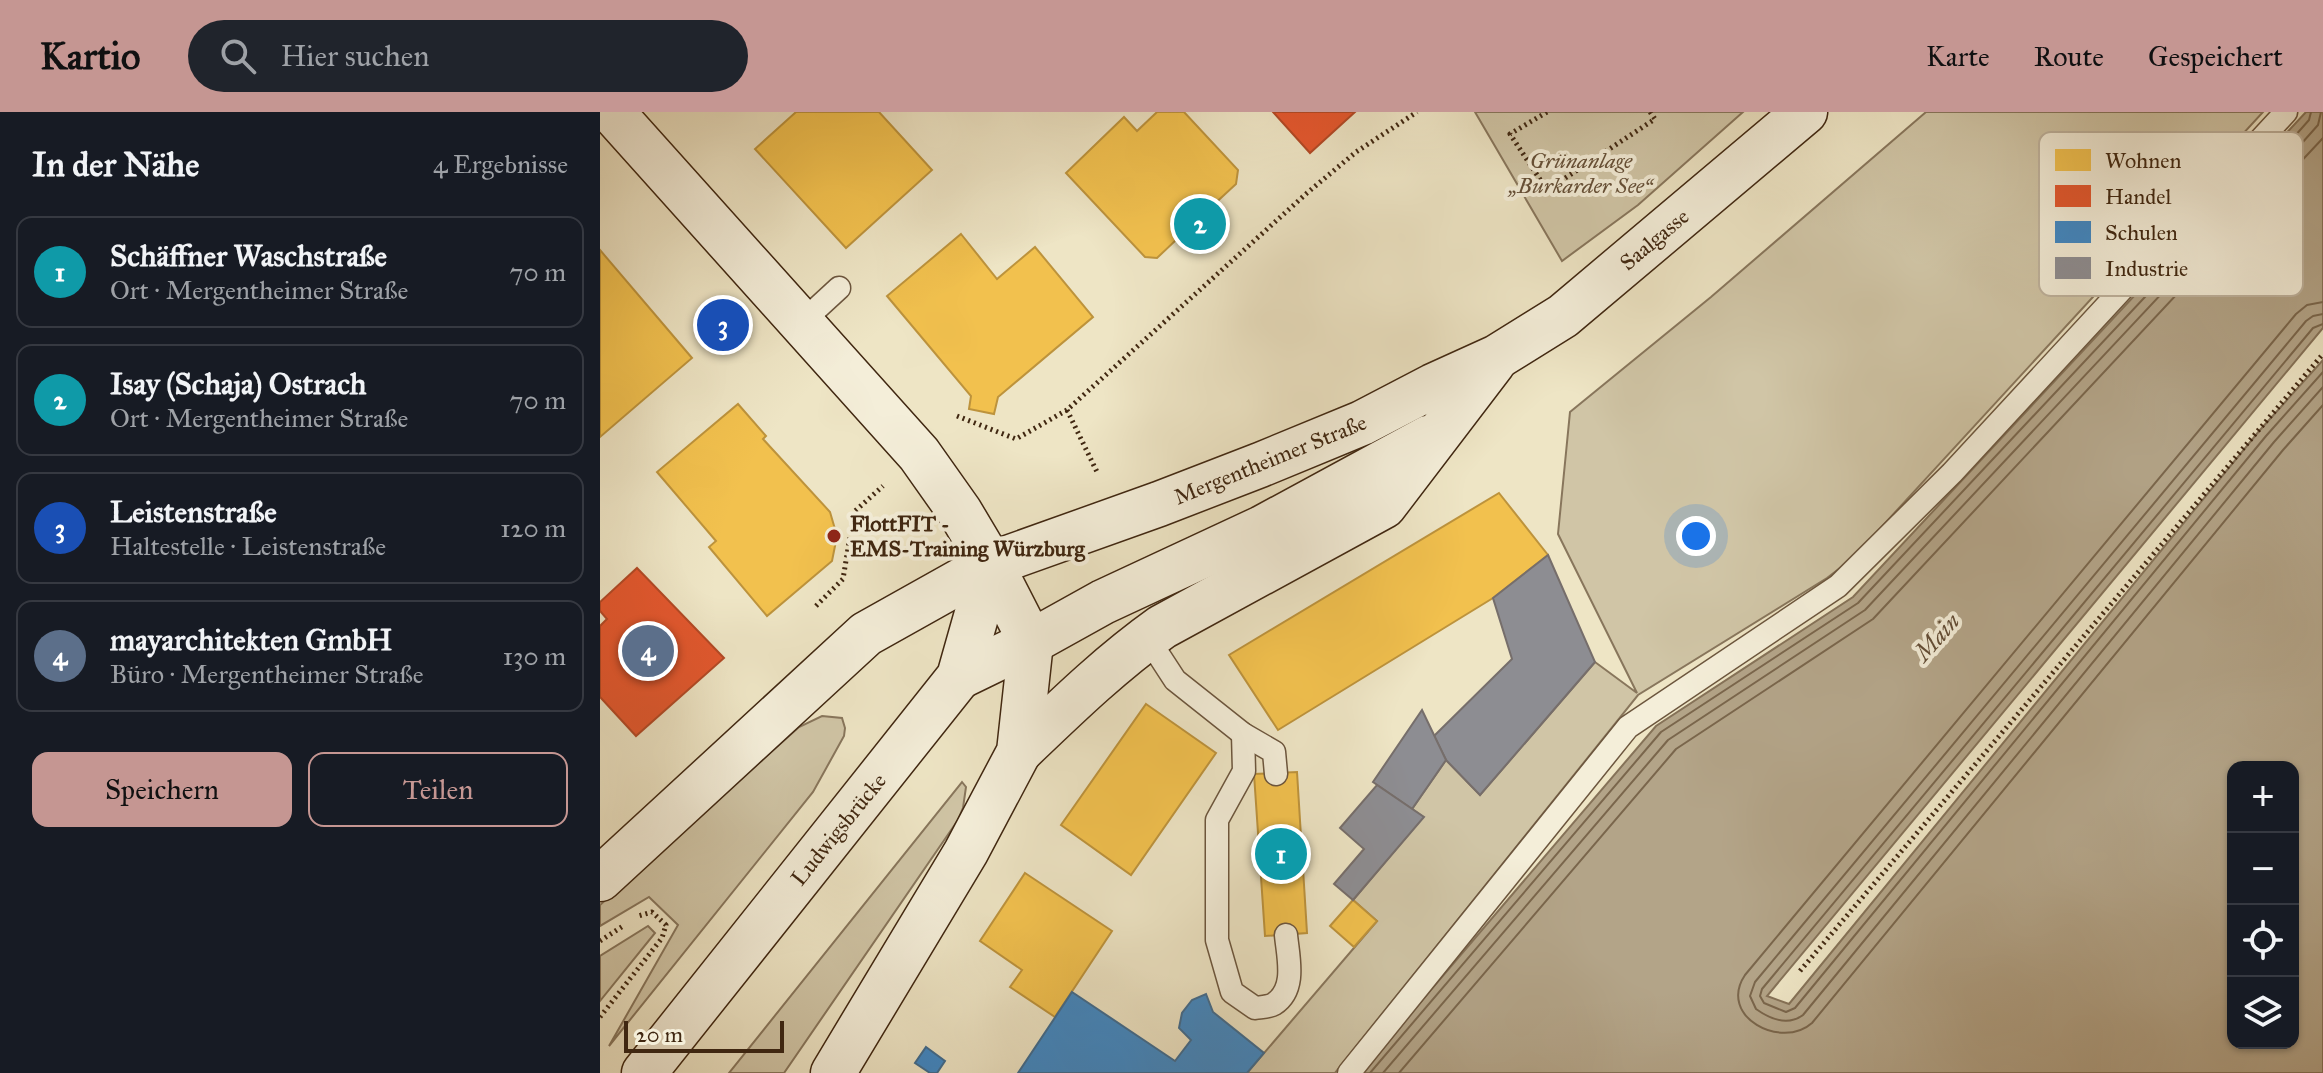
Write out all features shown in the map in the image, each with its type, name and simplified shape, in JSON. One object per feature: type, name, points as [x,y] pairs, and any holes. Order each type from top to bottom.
[{"type":"main road","points":[[612,112],[919,454],[960,512],[1031,642],[1019,752]]},
{"type":"main road","name":"Saalgasse","points":[[1497,357],[1563,316],[1805,112]]},
{"type":"main road","name":"Mergentheimer Straße","points":[[959,677],[1103,602],[1262,528],[1442,411],[1497,357]]},
{"type":"main road","points":[[833,1073],[966,852],[1019,752],[1081,692],[1147,637],[1384,506],[1442,411]]},
{"type":"main road","name":"Mergentheimer Straße","points":[[600,879],[866,634],[991,564],[1159,504],[1362,423],[1442,411]]},
{"type":"main road","name":"Ludwigsbrücke","points":[[644,1073],[959,677],[991,564]]},
{"type":"lane","points":[[2267,132],[2286,112]]},
{"type":"lane","points":[[801,323],[839,288]]},
{"type":"lane","points":[[1349,1073],[1628,727],[1838,586],[1952,473],[2116,296]]},
{"type":"lane","points":[[1147,637],[1175,680],[1243,734],[1274,752],[1276,774]]},
{"type":"lane","points":[[1243,734],[1244,771],[1217,820],[1217,940],[1232,992],[1255,1008],[1273,1004],[1285,992],[1290,977],[1286,935]]},
{"type":"path","points":[[959,418],[1016,439],[1067,410],[1307,193],[1356,152],[1417,112]]},
{"type":"path","points":[[1547,112],[1510,134],[1547,190],[1655,119],[1650,112]]},
{"type":"path","points":[[1800,971],[2323,354]]},
{"type":"path","points":[[810,613],[843,579],[854,512],[919,454]]},
{"type":"path","points":[[600,941],[641,914],[652,912],[666,925],[655,948],[600,1017]]},
{"type":"green space","name":"Grünanlage „Burkarder See“","points":[[1475,112],[1743,112],[1638,205],[1562,261]]},
{"type":"green space","points":[[1926,112],[2263,112],[2245,132],[2039,132],[2039,296],[2094,296],[1853,558],[1827,578],[1638,695],[1335,1073],[1247,1073],[1377,921],[1353,900],[1423,817],[1412,809],[1446,760],[1480,795],[1595,662],[1637,693],[1558,534],[1570,412],[1711,297]]},
{"type":"green space","points":[[822,716],[842,718],[845,728],[844,736],[813,792],[609,1046],[678,925],[649,897],[600,926],[600,905],[799,727]]},
{"type":"green space","points":[[962,782],[966,787],[958,820],[784,1073],[729,1073]]},
{"type":"green space","points":[[648,926],[655,933],[600,1001],[600,956]]},
{"type":"water","name":"Main","points":[[2306,112],[2323,112],[2323,328],[1767,996],[1789,1004],[2260,430],[2323,360],[2323,1073],[1360,1073],[1656,726],[1853,597],[2134,296],[2303,296],[2303,132],[2287,132]]},
{"type":"building: Wohnen","points":[[796,112],[879,112],[932,170],[846,248],[755,149]]},
{"type":"building: Wohnen","points":[[1157,112],[1184,112],[1238,170],[1236,184],[1157,258],[1145,257],[1066,173],[1124,117],[1137,131]]},
{"type":"building: Wohnen","points":[[961,234],[997,279],[1035,247],[1093,317],[998,397],[994,414],[969,409],[971,396],[887,296]]},
{"type":"building: Wohnen","points":[[600,250],[692,358],[600,437]]},
{"type":"building: Wohnen","points":[[738,404],[766,436],[763,439],[830,512],[837,536],[832,561],[767,616],[709,547],[716,541],[657,472]]},
{"type":"building: Wohnen","points":[[1499,493],[1548,555],[1493,598],[1278,730],[1229,655]]},
{"type":"building: Wohnen","points":[[1146,704],[1216,753],[1131,875],[1061,825]]},
{"type":"building: Wohnen","points":[[1297,772],[1307,933],[1265,936],[1254,774]]},
{"type":"building: Wohnen","points":[[1025,873],[1112,931],[1055,1017],[1010,987],[1022,970],[980,941]]},
{"type":"building: Wohnen","points":[[1353,900],[1377,921],[1354,947],[1330,926]]},
{"type":"building: Handel","points":[[1273,112],[1355,112],[1310,153]]},
{"type":"building: Handel","points":[[637,568],[724,658],[636,736],[600,697],[600,626],[607,619],[600,611],[600,602]]},
{"type":"building: Schulen","points":[[1072,992],[1175,1061],[1191,1040],[1179,1028],[1182,1013],[1192,1000],[1206,994],[1213,1012],[1264,1053],[1247,1073],[1018,1073]]},
{"type":"building: Schulen","points":[[926,1047],[945,1061],[937,1073],[930,1073],[915,1063]]},
{"type":"building: Industrie","points":[[1548,555],[1595,662],[1480,795],[1446,760],[1434,736],[1512,659],[1493,598]]},
{"type":"building: Industrie","points":[[1422,710],[1446,760],[1412,809],[1373,782]]},
{"type":"building: Industrie","points":[[1377,785],[1424,817],[1353,900],[1334,884],[1364,849],[1340,828]]},
{"type":"place","name":"Isay (Schaja) Ostrach","points":[[1200,224]]},
{"type":"place","name":"Leistenstraße","points":[[723,325]]},
{"type":"place","name":"FlottFIT - EMS-Training Würzburg","points":[[834,536]]},
{"type":"place","name":"mayarchitekten GmbH","points":[[648,651]]},
{"type":"place","name":"Schäffner Waschstraße","points":[[1281,854]]}]
